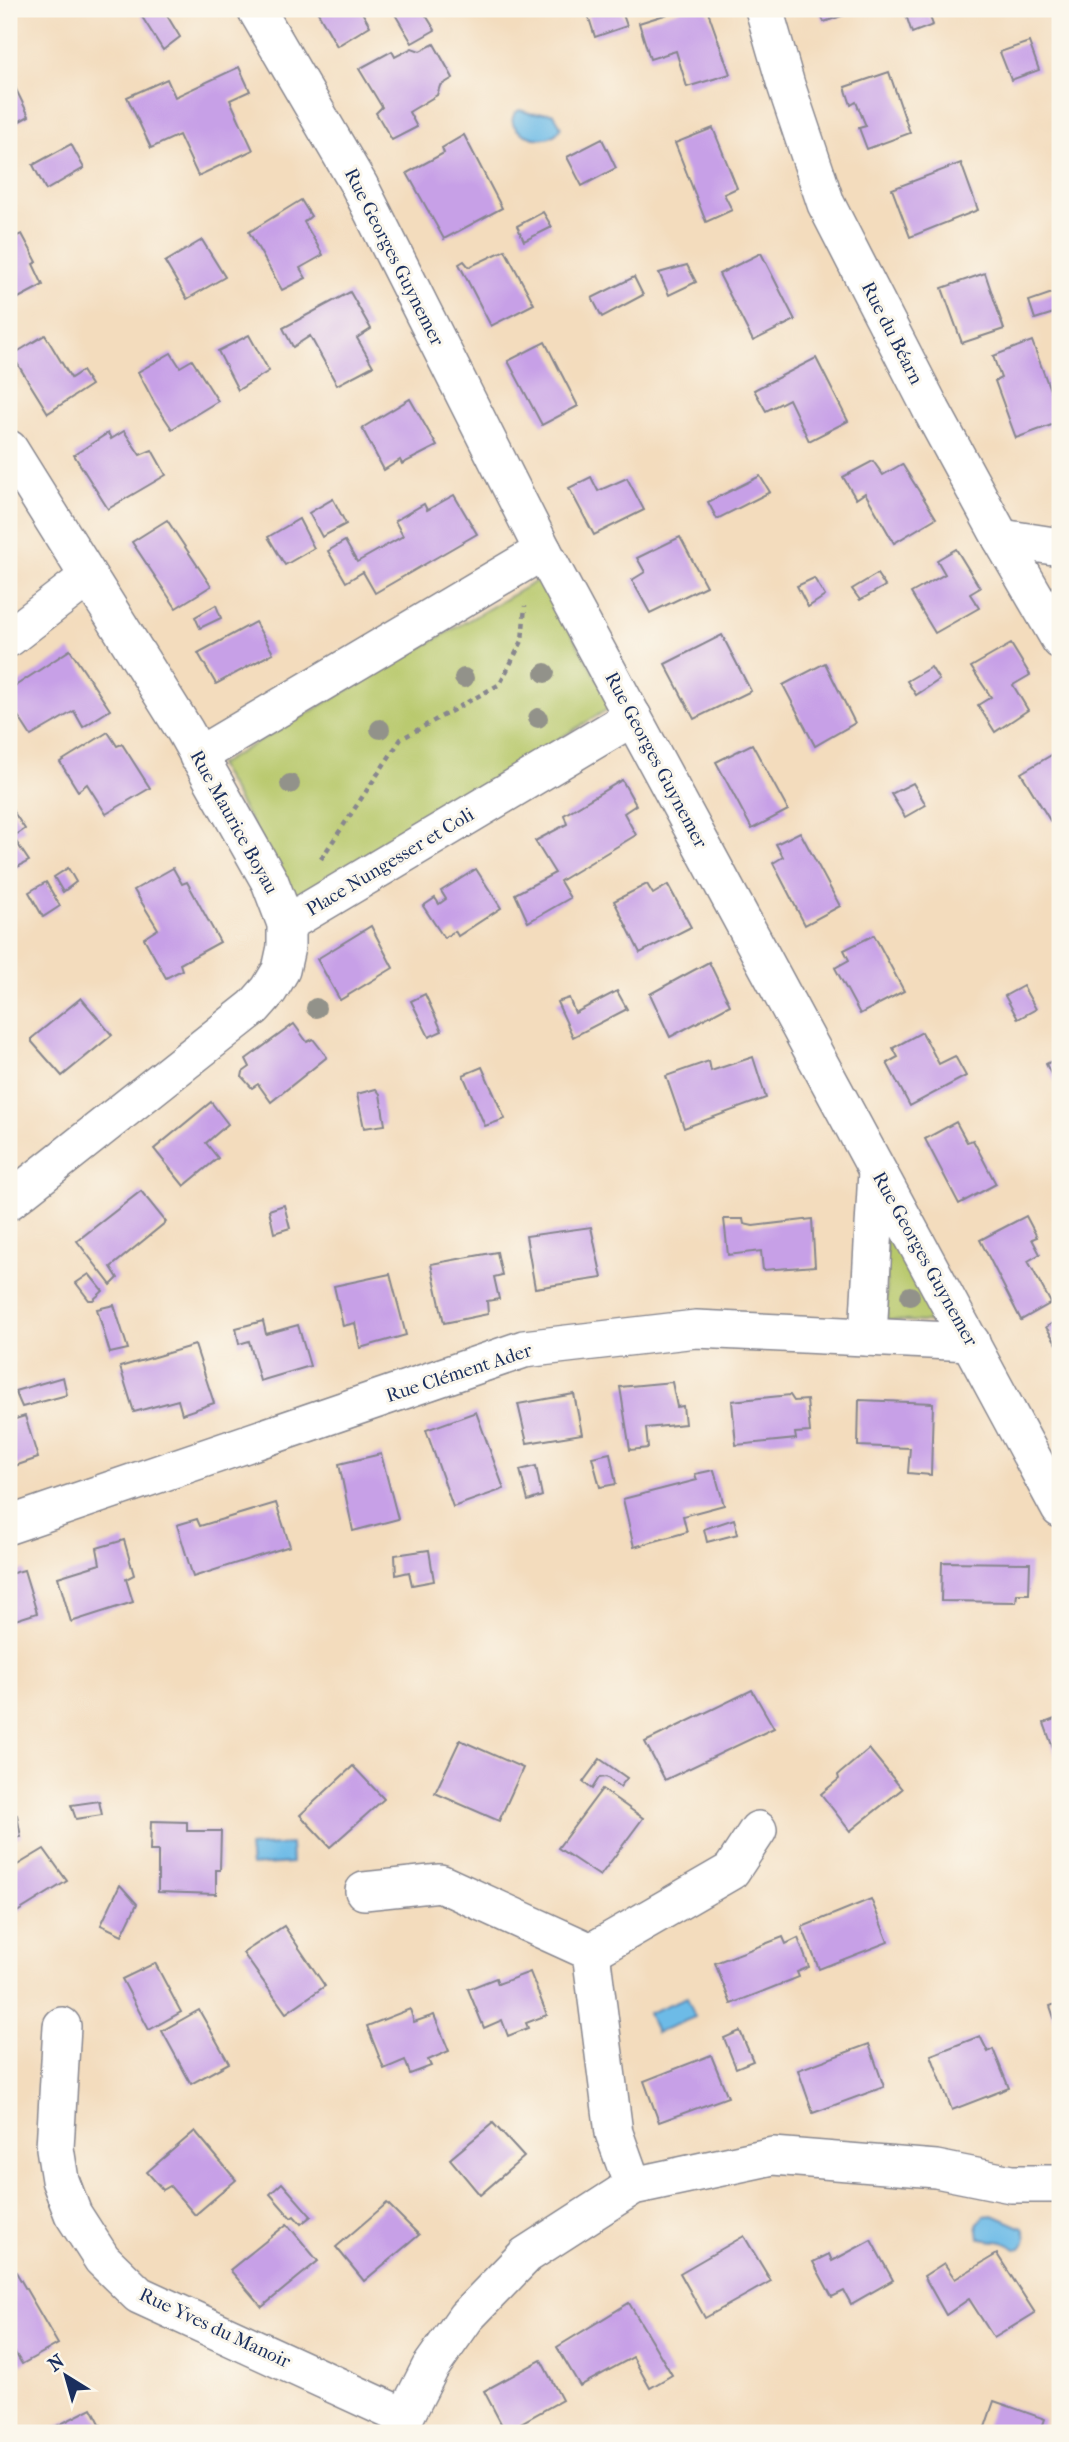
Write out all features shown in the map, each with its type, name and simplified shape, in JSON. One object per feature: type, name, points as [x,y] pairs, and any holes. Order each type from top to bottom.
[{"type":"street","name":"Rue Georges Guynemer","points":[[256,9],[359,185],[532,558],[633,717],[1060,1509]]},
{"type":"street","name":"Rue du Béarn","points":[[764,9],[826,204],[932,411],[1060,640]]},
{"type":"street","name":"Rue Maurice Boyau","points":[[9,449],[185,731],[270,882],[286,924],[286,947],[281,970],[254,1007],[9,1201]]},
{"type":"street","points":[[1001,538],[1060,547]]},
{"type":"street","points":[[198,756],[532,558]]},
{"type":"street","points":[[9,638],[88,576]]},
{"type":"street","name":"Place Nungesser et Coli","points":[[286,924],[633,717]]},
{"type":"street","points":[[868,1337],[877,1170]]},
{"type":"street","name":"Rue Clément Ader","points":[[9,1525],[524,1349],[696,1329],[971,1342]]},
{"type":"street","points":[[591,1952],[731,1871],[758,1830]]},
{"type":"street","points":[[364,1891],[440,1883],[591,1952]]},
{"type":"street","points":[[591,1952],[614,2133],[634,2186]]},
{"type":"street","name":"Rue Yves du Manoir","points":[[62,2026],[55,2148],[60,2180],[73,2214],[102,2259],[139,2295],[403,2425]]},
{"type":"street","points":[[403,2425],[430,2368],[466,2317],[526,2255],[634,2186],[773,2156],[936,2169],[1012,2184],[1060,2184]]},
{"type":"path","name":"Place Nungesser et Coli","points":[[314,869],[401,739],[500,684],[522,641],[526,587],[532,558]]},
{"type":"green space","points":[[540,579],[613,706],[295,899],[218,765]]},
{"type":"green space","points":[[885,1219],[940,1323],[887,1320]]},
{"type":"water","points":[[519,110],[532,114],[554,114],[561,127],[554,135],[545,138],[526,135],[513,124],[513,117]]},
{"type":"water","points":[[291,1844],[292,1863],[251,1866],[249,1847]]},
{"type":"water","points":[[687,1997],[695,2017],[656,2033],[648,2013]]},
{"type":"water","points":[[993,2215],[1023,2228],[1026,2239],[1021,2248],[1015,2249],[1002,2242],[979,2238],[977,2224],[984,2216]]},
{"type":"building","points":[[137,9],[163,9],[180,37],[163,50]]},
{"type":"building","points":[[316,9],[360,9],[370,26],[337,46]]},
{"type":"building","points":[[422,9],[435,30],[412,43],[393,11]]},
{"type":"building","points":[[609,9],[621,9],[627,26],[595,37],[588,15]]},
{"type":"building","points":[[684,9],[707,9],[730,74],[687,87],[676,51],[650,59],[639,23]]},
{"type":"building","points":[[818,9],[862,9],[824,22]]},
{"type":"building","points":[[904,9],[927,9],[933,25],[912,33]]},
{"type":"building","points":[[1029,42],[1039,70],[1011,80],[1000,52]]},
{"type":"building","points":[[434,44],[453,78],[440,86],[437,95],[409,112],[417,127],[392,140],[376,113],[382,107],[359,69],[392,51],[395,57],[412,48],[420,51]]},
{"type":"building","points":[[239,67],[250,91],[230,100],[253,150],[198,176],[179,135],[151,148],[127,97],[167,79],[175,97]]},
{"type":"building","points":[[889,72],[910,133],[867,149],[859,128],[866,126],[856,102],[851,105],[845,87]]},
{"type":"building","points":[[9,75],[29,116],[9,127]]},
{"type":"building","points":[[713,128],[737,188],[724,194],[732,210],[706,222],[675,143]]},
{"type":"building","points":[[464,135],[502,208],[444,239],[407,173],[444,153],[442,148]]},
{"type":"building","points":[[602,139],[616,168],[582,186],[567,157]]},
{"type":"building","points":[[71,144],[84,168],[46,190],[33,165]]},
{"type":"building","points":[[961,163],[978,210],[910,237],[892,189]]},
{"type":"building","points":[[301,200],[311,216],[304,222],[323,255],[300,268],[306,278],[282,290],[249,232]]},
{"type":"building","points":[[543,212],[552,227],[524,241],[517,226]]},
{"type":"building","points":[[22,234],[37,262],[33,264],[43,285],[9,303],[9,239]]},
{"type":"building","points":[[202,240],[225,277],[187,299],[165,262]]},
{"type":"building","points":[[505,250],[534,304],[491,326],[459,264],[464,261],[469,267]]},
{"type":"building","points":[[761,253],[795,320],[753,341],[719,274]]},
{"type":"building","points":[[687,265],[696,282],[669,295],[659,273]]},
{"type":"building","points":[[985,273],[1004,329],[962,343],[942,288]]},
{"type":"building","points":[[634,277],[643,295],[602,317],[592,298]]},
{"type":"building","points":[[350,292],[371,329],[357,338],[373,366],[337,385],[310,336],[293,347],[283,328]]},
{"type":"building","points":[[1055,292],[1060,311],[1035,319],[1029,301]]},
{"type":"building","points":[[45,335],[71,378],[82,371],[91,385],[48,413],[12,355]]},
{"type":"building","points":[[249,335],[269,371],[238,390],[218,351]]},
{"type":"building","points":[[1032,341],[1053,398],[1060,396],[1060,422],[1016,438],[995,381],[1001,378],[993,356]]},
{"type":"building","points":[[545,342],[578,406],[542,425],[508,361]]},
{"type":"building","points":[[171,353],[180,367],[192,360],[218,401],[172,429],[138,372]]},
{"type":"building","points":[[816,358],[848,421],[809,441],[789,399],[766,411],[754,390]]},
{"type":"building","points":[[410,399],[437,446],[402,464],[400,460],[384,470],[362,428]]},
{"type":"building","points":[[124,431],[140,455],[152,450],[166,475],[108,509],[74,455],[108,433],[111,439]]},
{"type":"building","points":[[873,461],[883,475],[902,464],[936,518],[894,543],[865,493],[856,499],[843,477]]},
{"type":"building","points":[[760,476],[770,492],[717,519],[708,502]]},
{"type":"building","points":[[591,477],[598,491],[627,478],[644,510],[594,535],[569,488]]},
{"type":"building","points":[[454,495],[477,534],[375,593],[363,572],[346,582],[328,551],[345,541],[357,562],[403,536],[395,521],[424,504],[427,510]]},
{"type":"building","points":[[333,499],[346,524],[322,537],[309,513]]},
{"type":"building","points":[[299,519],[314,548],[285,565],[268,537]]},
{"type":"building","points":[[167,520],[211,586],[176,608],[132,542]]},
{"type":"building","points":[[680,537],[706,586],[650,613],[632,580],[645,572],[637,558]]},
{"type":"building","points":[[956,549],[980,588],[970,594],[979,608],[935,633],[911,593],[945,574],[937,560]]},
{"type":"building","points":[[877,574],[885,586],[860,600],[852,589]]},
{"type":"building","points":[[814,578],[825,596],[808,607],[797,586]]},
{"type":"building","points":[[216,605],[221,618],[200,628],[195,617]]},
{"type":"building","points":[[255,622],[273,653],[216,684],[198,653]]},
{"type":"building","points":[[722,635],[751,691],[694,719],[665,664]]},
{"type":"building","points":[[1011,644],[1030,675],[1013,685],[1028,710],[995,732],[978,705],[991,697],[971,667]]},
{"type":"building","points":[[70,650],[110,710],[83,727],[74,711],[31,736],[9,702],[9,690]]},
{"type":"building","points":[[825,663],[855,723],[815,746],[783,685]]},
{"type":"building","points":[[931,667],[939,680],[916,695],[907,681]]},
{"type":"building","points":[[108,732],[117,746],[122,744],[150,788],[106,814],[87,784],[78,791],[60,762]]},
{"type":"building","points":[[752,744],[788,810],[752,829],[716,762]]},
{"type":"building","points":[[1060,750],[1060,816],[1051,822],[1021,773]]},
{"type":"building","points":[[622,780],[636,805],[624,813],[636,835],[560,881],[570,898],[528,922],[515,894],[555,873],[535,841],[567,824],[564,815]]},
{"type":"building","points":[[913,783],[926,805],[905,817],[891,794]]},
{"type":"building","points":[[9,805],[25,829],[13,837],[29,861],[12,870],[9,866]]},
{"type":"building","points":[[800,832],[840,906],[805,925],[773,863],[783,857],[776,844]]},
{"type":"building","points":[[68,868],[76,882],[63,892],[54,877]]},
{"type":"building","points":[[173,868],[182,884],[187,882],[220,942],[180,964],[182,970],[166,978],[144,938],[158,929],[134,890]]},
{"type":"building","points":[[476,869],[501,908],[458,936],[455,931],[444,938],[423,906],[435,898],[439,904],[446,899],[441,891]]},
{"type":"building","points":[[46,882],[60,906],[43,917],[29,892]]},
{"type":"building","points":[[647,884],[653,894],[668,885],[691,927],[640,953],[614,901]]},
{"type":"building","points":[[371,926],[393,968],[340,1000],[317,959]]},
{"type":"building","points":[[874,935],[904,991],[860,1014],[835,968],[849,960],[844,950]]},
{"type":"building","points":[[709,962],[730,1005],[670,1037],[650,994]]},
{"type":"building","points":[[1023,986],[1036,1009],[1018,1019],[1005,996]]},
{"type":"building","points":[[617,991],[627,1009],[573,1037],[557,1002],[569,998],[575,1013]]},
{"type":"building","points":[[425,994],[442,1031],[429,1037],[411,1001]]},
{"type":"building","points":[[81,998],[112,1035],[62,1076],[32,1042],[32,1038]]},
{"type":"building","points":[[294,1024],[307,1042],[313,1039],[327,1057],[271,1102],[258,1084],[252,1088],[242,1077],[243,1072],[250,1067],[246,1059]]},
{"type":"building","points":[[922,1032],[939,1064],[955,1056],[966,1076],[910,1106],[887,1063],[898,1057],[893,1048]]},
{"type":"building","points":[[753,1057],[766,1098],[684,1128],[666,1076],[709,1061],[711,1071]]},
{"type":"building","points":[[1060,1057],[1060,1092],[1046,1064]]},
{"type":"building","points":[[482,1067],[505,1119],[485,1126],[463,1075]]},
{"type":"building","points":[[376,1089],[380,1094],[385,1125],[364,1128],[357,1094]]},
{"type":"building","points":[[211,1102],[228,1124],[206,1143],[218,1158],[184,1186],[154,1149]]},
{"type":"building","points":[[956,1122],[967,1142],[973,1140],[996,1184],[959,1204],[925,1139]]},
{"type":"building","points":[[141,1191],[166,1222],[111,1267],[118,1278],[111,1285],[77,1241]]},
{"type":"building","points":[[284,1205],[290,1228],[274,1233],[269,1210]]},
{"type":"building","points":[[1026,1216],[1037,1237],[1032,1239],[1040,1254],[1028,1261],[1051,1303],[1021,1320],[980,1240]]},
{"type":"building","points":[[724,1219],[743,1219],[744,1224],[753,1226],[812,1219],[815,1266],[763,1270],[761,1251],[728,1255]]},
{"type":"building","points":[[591,1227],[602,1278],[535,1288],[526,1236]]},
{"type":"building","points":[[497,1252],[502,1275],[494,1277],[499,1299],[487,1301],[488,1314],[444,1323],[431,1264]]},
{"type":"building","points":[[89,1274],[103,1291],[93,1300],[89,1300],[76,1283]]},
{"type":"building","points":[[390,1274],[406,1335],[360,1348],[355,1323],[343,1326],[334,1286]]},
{"type":"building","points":[[114,1305],[128,1349],[110,1353],[97,1309]]},
{"type":"building","points":[[1060,1319],[1060,1342],[1057,1344],[1046,1327]]},
{"type":"building","points":[[263,1321],[266,1334],[298,1325],[310,1366],[260,1381],[249,1341],[239,1344],[236,1328]]},
{"type":"building","points":[[195,1345],[214,1403],[182,1414],[178,1400],[134,1412],[120,1367]]},
{"type":"building","points":[[63,1377],[67,1395],[22,1407],[15,1391]]},
{"type":"building","points":[[672,1382],[677,1407],[683,1406],[685,1424],[646,1428],[648,1448],[630,1450],[620,1387]]},
{"type":"building","points":[[574,1394],[582,1434],[527,1443],[518,1404]]},
{"type":"building","points":[[790,1395],[794,1401],[807,1400],[810,1432],[795,1433],[796,1439],[736,1445],[732,1401]]},
{"type":"building","points":[[859,1400],[933,1403],[931,1475],[908,1473],[910,1448],[858,1446]]},
{"type":"building","points":[[476,1412],[504,1489],[453,1507],[426,1430]]},
{"type":"building","points":[[25,1416],[38,1458],[9,1468],[9,1421]]},
{"type":"building","points":[[610,1453],[616,1484],[600,1487],[592,1457]]},
{"type":"building","points":[[381,1454],[398,1519],[353,1531],[339,1464]]},
{"type":"building","points":[[536,1466],[542,1496],[528,1501],[520,1470]]},
{"type":"building","points":[[714,1470],[724,1505],[683,1516],[687,1532],[634,1547],[623,1499],[697,1480],[695,1474]]},
{"type":"building","points":[[276,1503],[290,1546],[193,1577],[177,1525],[197,1519],[200,1526]]},
{"type":"building","points":[[734,1519],[738,1534],[707,1542],[704,1529]]},
{"type":"building","points":[[124,1540],[134,1575],[126,1579],[133,1602],[71,1622],[58,1577],[100,1564],[97,1548]]},
{"type":"building","points":[[429,1550],[434,1581],[412,1585],[409,1572],[396,1575],[395,1555]]},
{"type":"building","points":[[942,1562],[1030,1563],[1029,1594],[1017,1594],[1016,1602],[941,1601]]},
{"type":"building","points":[[24,1570],[37,1613],[9,1622],[9,1574]]},
{"type":"building","points":[[752,1690],[774,1728],[665,1780],[645,1742]]},
{"type":"building","points":[[1060,1717],[1060,1768],[1044,1723]]},
{"type":"building","points":[[460,1740],[523,1768],[499,1821],[435,1793]]},
{"type":"building","points":[[869,1749],[902,1789],[850,1831],[821,1794],[839,1779],[838,1775]]},
{"type":"building","points":[[600,1759],[627,1778],[620,1787],[606,1777],[599,1778],[592,1789],[583,1782]]},
{"type":"building","points":[[353,1766],[384,1799],[330,1847],[300,1815]]},
{"type":"building","points":[[602,1789],[643,1818],[600,1876],[558,1848]]},
{"type":"building","points":[[99,1801],[102,1815],[76,1819],[71,1805]]},
{"type":"building","points":[[17,1815],[21,1837],[9,1839],[9,1817]]},
{"type":"building","points":[[151,1821],[187,1822],[187,1831],[221,1831],[216,1894],[158,1892],[158,1851],[150,1851]]},
{"type":"building","points":[[44,1849],[67,1881],[9,1917],[9,1870]]},
{"type":"building","points":[[120,1885],[137,1904],[122,1935],[101,1925]]},
{"type":"building","points":[[871,1899],[888,1942],[819,1969],[802,1927]]},
{"type":"building","points":[[284,1926],[325,1986],[286,2013],[243,1953]]},
{"type":"building","points":[[783,1937],[786,1944],[798,1938],[809,1967],[797,1972],[799,1977],[731,2004],[715,1963]]},
{"type":"building","points":[[155,1963],[181,2012],[149,2030],[122,1979]]},
{"type":"building","points":[[530,1972],[547,2015],[526,2023],[528,2028],[508,2036],[502,2020],[484,2028],[468,1989],[496,1978],[498,1984]]},
{"type":"building","points":[[1060,2002],[1060,2035],[1050,2006]]},
{"type":"building","points":[[410,2009],[414,2022],[434,2015],[449,2051],[428,2060],[431,2066],[410,2074],[405,2060],[384,2069],[367,2026]]},
{"type":"building","points":[[199,2010],[229,2063],[191,2084],[162,2031]]},
{"type":"building","points":[[740,2031],[753,2061],[736,2068],[724,2038]]},
{"type":"building","points":[[980,2036],[988,2052],[993,2049],[1009,2088],[952,2110],[931,2055]]},
{"type":"building","points":[[869,2044],[884,2087],[813,2113],[798,2070]]},
{"type":"building","points":[[711,2055],[728,2097],[659,2122],[644,2081]]},
{"type":"building","points":[[493,2123],[524,2157],[480,2195],[450,2159]]},
{"type":"building","points":[[195,2131],[236,2180],[195,2215],[170,2186],[163,2190],[147,2172]]},
{"type":"building","points":[[282,2183],[311,2216],[301,2224],[294,2216],[291,2218],[270,2194]]},
{"type":"building","points":[[387,2203],[419,2235],[364,2281],[336,2247]]},
{"type":"building","points":[[287,2224],[318,2261],[262,2307],[230,2270]]},
{"type":"building","points":[[744,2236],[771,2281],[705,2318],[680,2273]]},
{"type":"building","points":[[871,2240],[893,2280],[851,2304],[844,2291],[832,2297],[813,2262],[829,2254],[832,2261]]},
{"type":"building","points":[[997,2254],[1035,2313],[994,2338],[969,2299],[946,2315],[924,2276],[944,2263],[955,2279]]},
{"type":"building","points":[[16,2272],[58,2344],[22,2364],[9,2343],[9,2276]]},
{"type":"building","points":[[629,2303],[672,2375],[650,2388],[633,2357],[580,2386],[557,2347]]},
{"type":"building","points":[[541,2360],[562,2400],[521,2423],[524,2430],[506,2433],[484,2391]]},
{"type":"building","points":[[994,2401],[1045,2419],[1040,2433],[983,2433]]},
{"type":"building","points":[[92,2408],[105,2433],[51,2433],[49,2430]]}]
